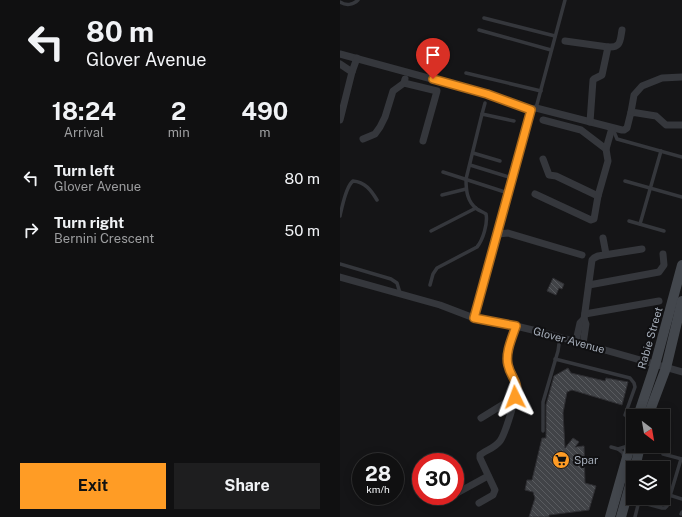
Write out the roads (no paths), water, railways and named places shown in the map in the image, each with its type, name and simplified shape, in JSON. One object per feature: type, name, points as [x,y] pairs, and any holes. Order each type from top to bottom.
[{"type":"main road","name":"Rabie Street","points":[[640,409],[655,365],[682,265]]},
{"type":"main road","name":"Rabie Street","points":[[651,409],[666,368],[682,301]]},
{"type":"main road","points":[[610,517],[628,453]]},
{"type":"main road","points":[[621,517],[626,504]]},
{"type":"street","points":[[565,41],[608,47],[617,46],[619,44],[622,30]]},
{"type":"street","points":[[590,122],[593,80],[602,75],[608,47]]},
{"type":"street","points":[[340,54],[487,94],[534,109],[622,130],[627,128],[634,95],[642,86],[662,78],[682,77]]},
{"type":"street","points":[[340,120],[357,58]]},
{"type":"street","points":[[340,64],[352,72]]},
{"type":"street","points":[[363,139],[375,134],[380,127],[385,117],[393,91],[404,83],[406,72]]},
{"type":"street","points":[[404,83],[437,91],[423,141]]},
{"type":"street","points":[[474,318],[534,109]]},
{"type":"street","points":[[631,112],[656,116],[666,125],[682,125]]},
{"type":"street","points":[[543,120],[581,130],[606,149]]},
{"type":"street","points":[[535,194],[593,220],[608,161],[606,149],[612,128]]},
{"type":"street","points":[[543,159],[549,175],[556,176],[598,196]]},
{"type":"street","points":[[498,234],[508,233],[582,254]]},
{"type":"street","points":[[603,238],[606,254]]},
{"type":"street","points":[[579,342],[580,322],[584,317],[592,260],[606,254],[642,249]]},
{"type":"street","points":[[589,285],[659,272],[664,265],[663,254]]},
{"type":"street","name":"Glover Avenue","points":[[340,277],[440,305],[474,318],[516,326],[560,337],[682,372]]},
{"type":"street","points":[[584,317],[659,301]]},
{"type":"street","points":[[479,503],[493,495],[495,492],[495,488],[488,476],[480,456],[497,444],[503,437],[515,397],[517,386],[508,366],[507,354],[516,326]]},
{"type":"street","points":[[481,418],[515,397]]},
{"type":"street","points":[[464,489],[488,476]]},
{"type":"lane","points":[[340,2],[348,5],[355,3],[358,0]]},
{"type":"lane","points":[[534,109],[541,91],[565,0]]},
{"type":"lane","points":[[484,18],[555,36]]},
{"type":"lane","points":[[479,30],[551,50]]},
{"type":"lane","points":[[466,73],[541,91]]},
{"type":"lane","points":[[430,285],[433,274],[437,268],[473,250],[479,244],[487,218],[486,214],[476,208],[470,201],[466,189],[466,179],[485,103]]},
{"type":"lane","points":[[482,114],[514,121]]},
{"type":"lane","points":[[612,128],[617,139],[682,156]]},
{"type":"lane","points":[[640,224],[661,151]]},
{"type":"lane","points":[[473,153],[500,161]]},
{"type":"lane","points":[[470,165],[513,178]]},
{"type":"lane","points":[[443,172],[509,193]]},
{"type":"lane","points":[[340,216],[348,189],[350,184],[353,182],[356,181],[366,186],[376,200]]},
{"type":"lane","points":[[625,181],[682,197]]},
{"type":"lane","points":[[442,195],[466,189]]},
{"type":"lane","points":[[431,231],[476,208]]},
{"type":"lane","points":[[629,221],[664,231]]},
{"type":"lane","points":[[340,264],[391,279],[397,283],[400,294]]},
{"type":"lane","points":[[543,431],[543,402],[560,337]]},
{"type":"lane","points":[[555,359],[630,378],[635,387],[625,415]]},
{"type":"lane","points":[[610,447],[618,449],[623,453],[624,457],[621,477]]},
{"type":"lane","points":[[618,449],[626,447]]},
{"type":"lane","points":[[663,454],[681,459],[670,495],[682,499]]},
{"type":"lane","points":[[635,517],[638,505]]},
{"type":"lane","points":[[652,505],[665,508],[667,505]]},
{"type":"place","name":"Spar","points":[[561,460]]}]
